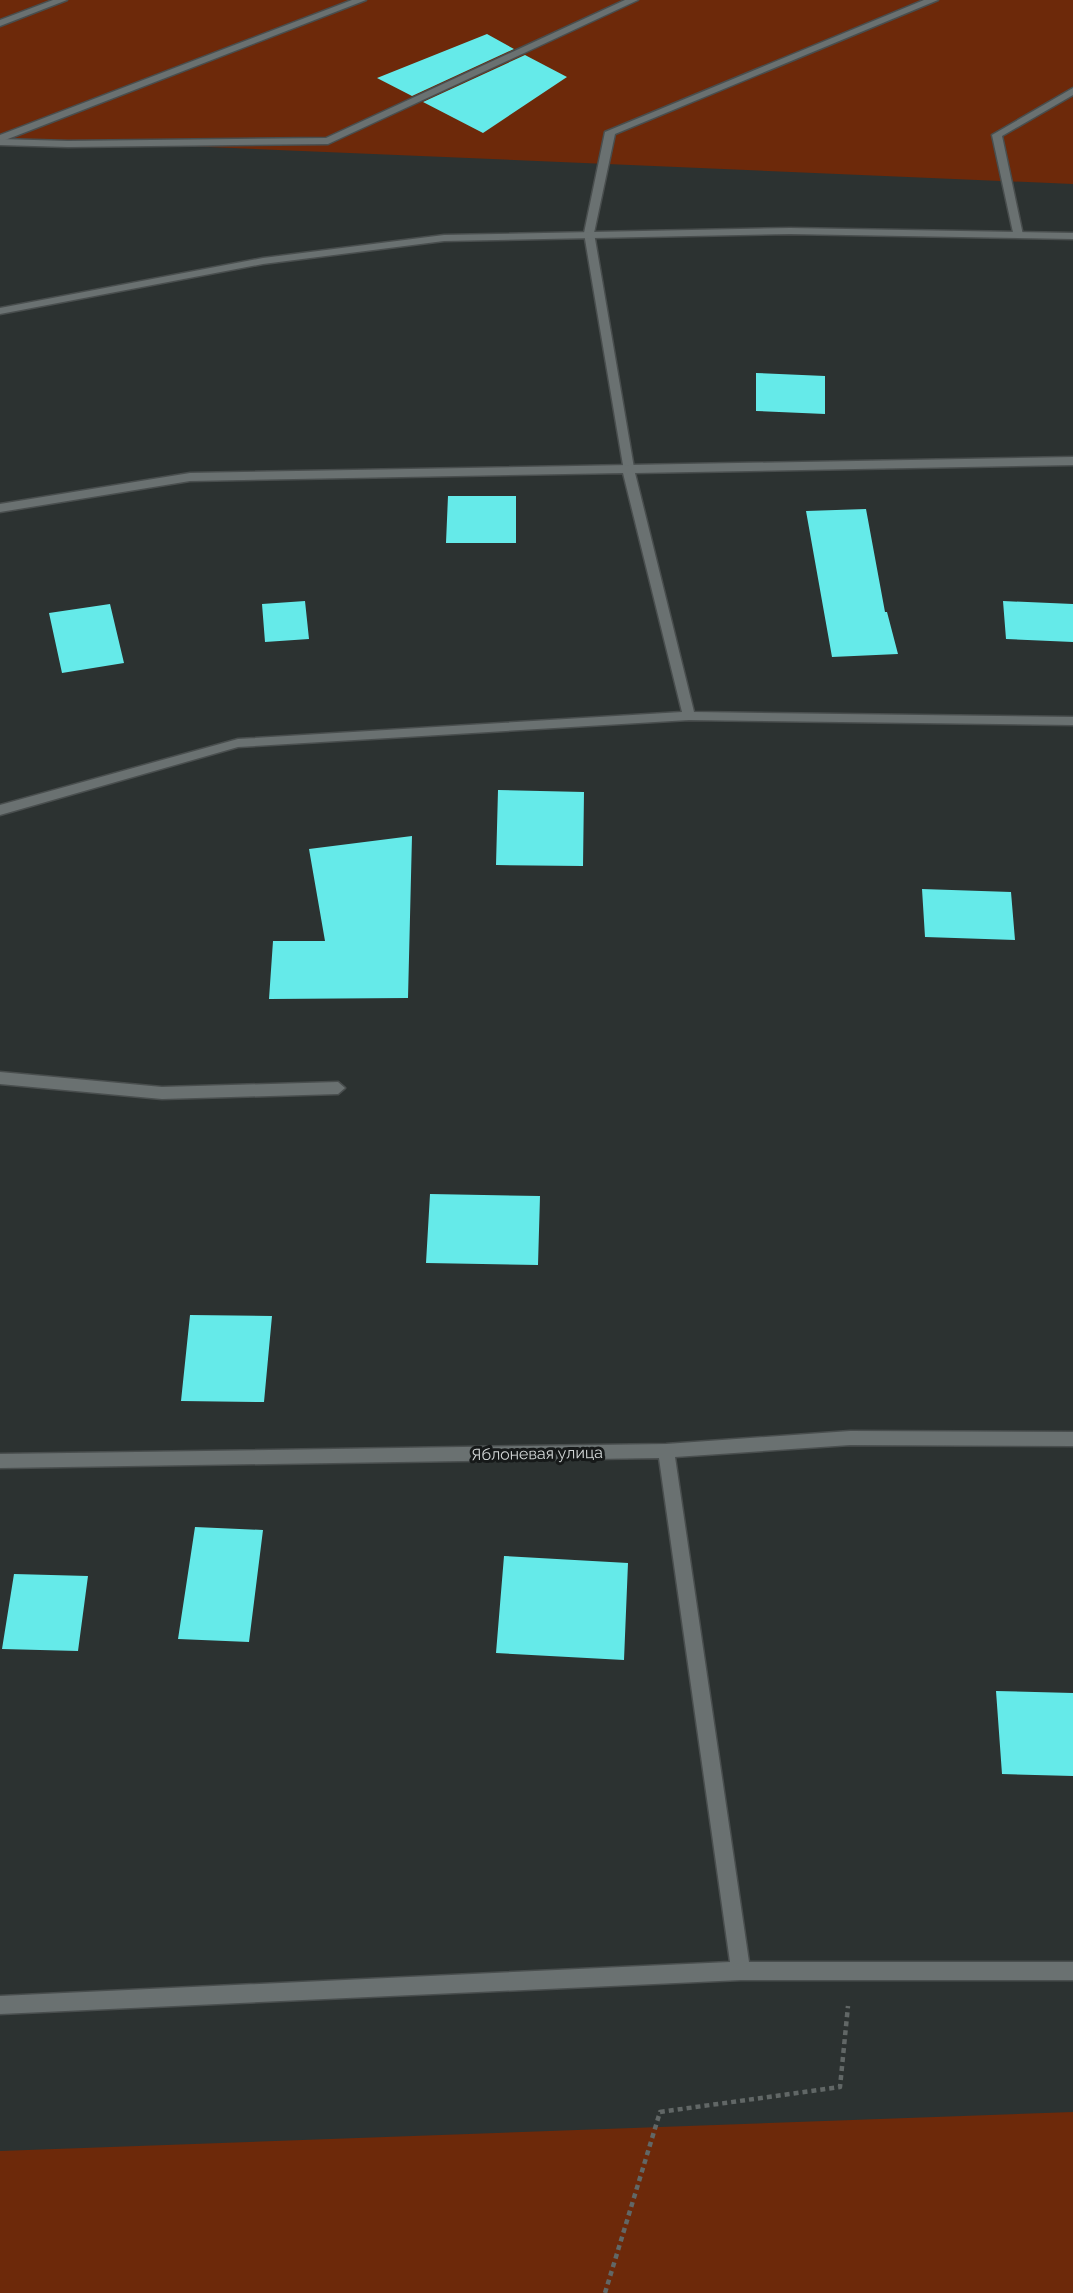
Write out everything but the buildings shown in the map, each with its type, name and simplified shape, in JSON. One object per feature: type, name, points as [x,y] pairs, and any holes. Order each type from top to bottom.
[{"type":"street","points":[[0,23],[63,0]]},
{"type":"street","points":[[0,141],[361,0]]},
{"type":"street","points":[[0,141],[68,144],[328,141],[633,0]]},
{"type":"street","points":[[689,716],[628,468],[589,233],[610,132],[933,0]]},
{"type":"street","points":[[1018,235],[997,135],[1073,91]]},
{"type":"street","points":[[0,311],[297,257],[444,238],[589,233],[790,231],[1073,236]]},
{"type":"street","points":[[0,508],[190,477],[1073,461]]},
{"type":"street","points":[[0,810],[238,743],[689,716],[1073,721]]},
{"type":"street","points":[[0,1078],[162,1093],[338,1088]]},
{"type":"street","name":"Яблоневая улица","points":[[0,1461],[666,1451],[850,1438],[1073,1438]]},
{"type":"street","points":[[666,1451],[741,1971]]},
{"type":"street","points":[[0,2004],[741,1971],[1073,1971]]},
{"type":"path","points":[[605,2293],[660,2112],[840,2087],[852,1971]]},
{"type":"shaded area","points":[[0,0],[1073,0],[1073,184],[0,138]]},
{"type":"shaded area","points":[[1073,2112],[1073,2293],[0,2293],[0,2151]]}]
